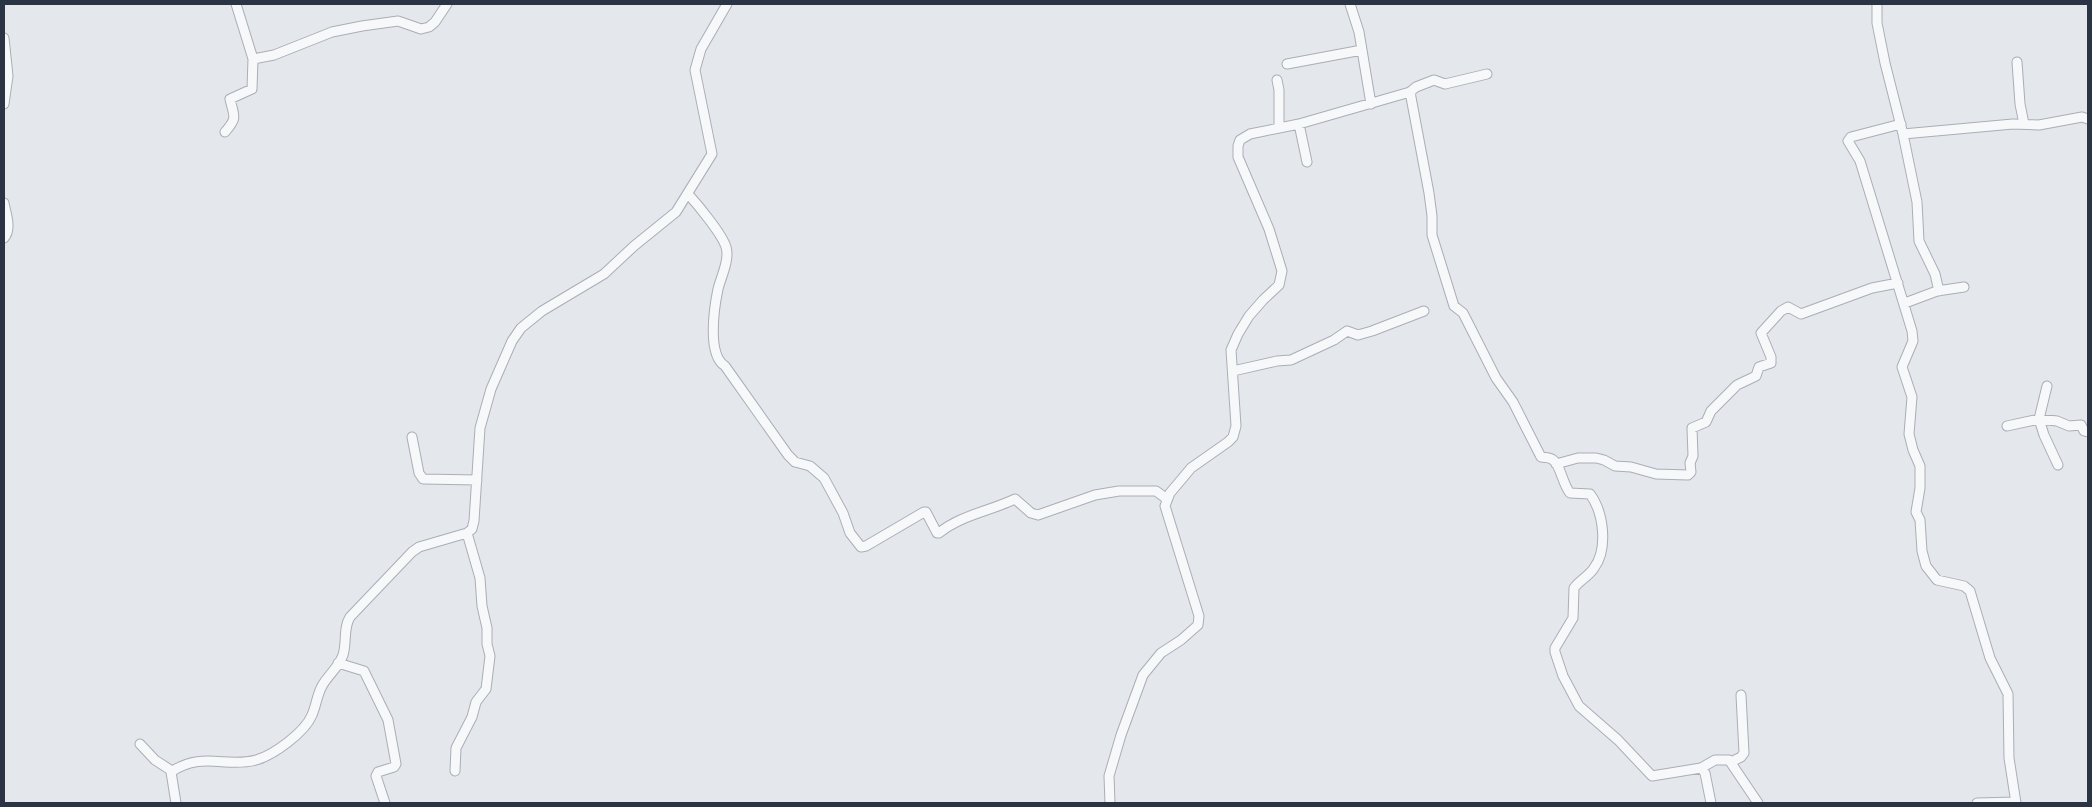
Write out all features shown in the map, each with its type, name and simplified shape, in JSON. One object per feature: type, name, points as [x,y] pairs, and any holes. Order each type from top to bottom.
[{"type":"street","points":[[225,132],[235,116],[230,99],[252,89],[253,59],[236,4]]},
{"type":"street","points":[[253,59],[274,55],[332,32],[362,26],[398,21],[421,29],[435,22],[446,4]]},
{"type":"street","points":[[172,771],[204,760],[255,761],[271,754],[288,742],[311,717],[321,687],[338,663],[344,650],[348,621],[386,578],[419,547],[467,533],[472,529],[480,428],[491,389],[512,341],[521,328],[542,311],[604,274],[634,246],[676,212],[712,154],[695,70],[701,49],[726,4]]},
{"type":"street","points":[[1350,4],[1359,32],[1371,104]]},
{"type":"street","points":[[1877,4],[1877,23],[1904,134],[1917,207],[1919,241],[1935,274],[1939,291]]},
{"type":"street","points":[[4,38],[8,76],[4,104]]},
{"type":"street","points":[[1287,64],[1362,50]]},
{"type":"street","points":[[2017,62],[2020,104],[2024,124]]},
{"type":"street","points":[[1110,803],[1109,776],[1143,675],[1161,653],[1198,625],[1199,616],[1165,506],[1167,499],[1170,492],[1192,468],[1228,442],[1232,437],[1236,426],[1232,350],[1238,334],[1256,307],[1278,285],[1282,271],[1269,228],[1238,157],[1238,146],[1243,137],[1250,134],[1298,124],[1371,104],[1410,92],[1416,87],[1434,80],[1444,84],[1487,74]]},
{"type":"street","points":[[1277,80],[1279,90],[1279,128]]},
{"type":"street","points":[[1410,92],[1429,193],[1432,235],[1455,308],[1463,313],[1496,378],[1513,402],[1541,457],[1552,459],[1556,464],[1568,491],[1590,494],[1604,531],[1595,566],[1574,588],[1573,618],[1555,648],[1563,676],[1579,706],[1628,750],[1652,776],[1701,768],[1721,759],[1727,759],[1731,762],[1758,803]]},
{"type":"street","points":[[1904,134],[1977,126],[2039,125],[2082,117],[2088,119]]},
{"type":"street","points":[[1298,124],[1307,162]]},
{"type":"street","points":[[1901,124],[1851,137],[1848,140],[1860,162],[1905,303],[1913,341],[1902,367],[1912,397],[1909,434],[1920,466],[1920,488],[1916,512],[1920,520],[1922,551],[1926,566],[1937,580],[1964,586],[1970,591],[1990,658],[2008,694],[2009,758],[2016,803],[1977,803]]},
{"type":"street","points":[[688,194],[710,222],[727,251],[718,291],[713,328],[716,356],[788,455],[796,462],[810,466],[824,478],[843,513],[850,533],[861,547],[866,546],[924,512],[928,515],[937,534],[971,515],[992,510],[1015,499],[1031,512],[1038,515],[1095,495],[1119,491],[1156,491],[1167,499]]},
{"type":"street","points":[[4,203],[8,226],[8,233],[4,238]]},
{"type":"street","points":[[1556,464],[1578,458],[1596,458],[1615,466],[1631,467],[1656,474],[1688,475],[1691,472],[1690,463],[1693,456],[1692,428],[1706,422],[1711,411],[1738,385],[1756,376],[1759,367],[1771,363],[1771,357],[1760,332],[1782,311],[1788,308],[1802,314],[1872,288],[1898,283]]},
{"type":"street","points":[[1905,303],[1939,291],[1964,287]]},
{"type":"street","points":[[1233,371],[1277,361],[1291,360],[1328,344],[1347,332],[1358,334],[1372,332],[1424,311]]},
{"type":"street","points":[[2048,386],[2039,419],[2058,465]]},
{"type":"street","points":[[2007,426],[2039,419],[2057,421],[2069,426],[2078,424],[2081,425],[2084,431],[2088,432]]},
{"type":"street","points":[[412,437],[419,473],[423,479],[477,480]]},
{"type":"street","points":[[455,771],[456,748],[472,716],[476,702],[486,689],[490,656],[487,644],[488,628],[482,606],[480,578],[467,533]]},
{"type":"street","points":[[338,663],[364,671],[388,720],[396,764],[394,767],[378,772],[376,776],[385,803]]},
{"type":"street","points":[[1731,762],[1741,757],[1744,753],[1741,695]]},
{"type":"street","points":[[140,744],[155,760],[172,771]]},
{"type":"street","points":[[1701,768],[1705,773],[1711,803]]},
{"type":"street","points":[[172,771],[171,777],[176,803]]}]
